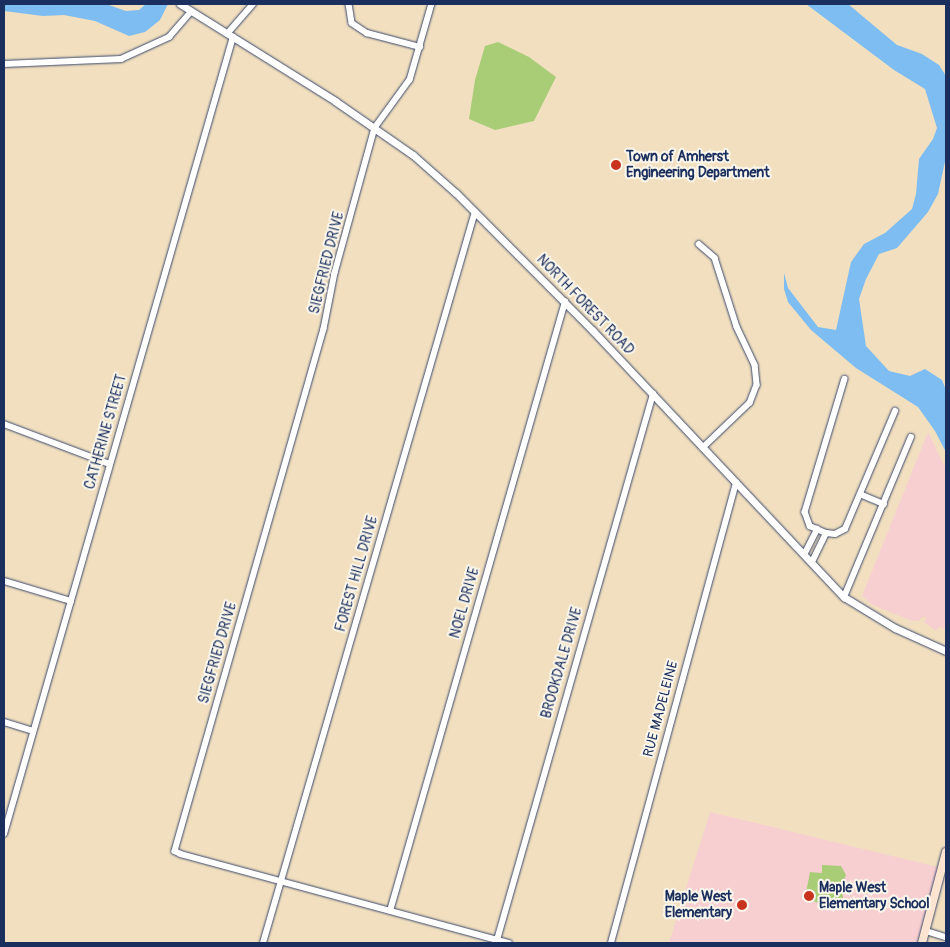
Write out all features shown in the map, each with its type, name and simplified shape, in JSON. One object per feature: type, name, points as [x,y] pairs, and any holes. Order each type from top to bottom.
[{"type":"main road","points":[[922,943],[946,852]]},
{"type":"street","name":"NORTH FOREST ROAD","points":[[180,4],[375,128],[412,155],[475,212],[565,302],[844,597],[895,628],[946,651]]},
{"type":"street","points":[[230,35],[253,4]]},
{"type":"street","points":[[349,4],[352,23],[367,33],[420,47]]},
{"type":"street","points":[[375,128],[410,80],[432,4]]},
{"type":"street","points":[[4,64],[121,59],[169,37],[191,12]]},
{"type":"street","name":"CATHERINE STREET","points":[[4,834],[5,822],[71,601],[230,35]]},
{"type":"street","name":"SIEGFRIED DRIVE","points":[[375,128],[335,273],[324,329],[175,850],[181,854],[509,943]]},
{"type":"street","name":"FOREST HILL DRIVE","points":[[263,943],[475,212]]},
{"type":"street","points":[[699,244],[715,258],[737,327],[755,365],[757,385],[750,403],[703,448]]},
{"type":"street","name":"NOEL DRIVE","points":[[390,911],[565,302]]},
{"type":"street","points":[[845,379],[806,512],[810,526],[826,533],[835,534],[845,528],[895,410]]},
{"type":"street","name":"BROOKDALE DRIVE","points":[[497,940],[652,394]]},
{"type":"street","points":[[4,424],[110,464]]},
{"type":"street","points":[[844,597],[912,437]]},
{"type":"street","name":"RUE MADELEINE","points":[[610,943],[736,482]]},
{"type":"street","points":[[860,494],[884,504]]},
{"type":"street","points":[[804,554],[817,529]]},
{"type":"street","points":[[812,562],[826,533]]},
{"type":"street","points":[[4,581],[71,601]]},
{"type":"street","points":[[4,722],[33,731]]},
{"type":"street","points":[[926,931],[946,936]]},
{"type":"shaded area","points":[[928,432],[946,469],[946,622],[944,629],[939,627],[936,631],[924,622],[926,617],[922,617],[919,621],[909,620],[871,604],[862,596]]},
{"type":"shaded area","name":"Maple West Elementary School","points":[[710,812],[942,868],[922,943],[669,943]]},
{"type":"green space","points":[[498,42],[529,57],[556,77],[534,121],[495,130],[469,119],[475,80],[485,46]]},
{"type":"green space","points":[[822,865],[841,866],[846,875],[842,885],[843,901],[832,908],[805,898],[810,872],[822,873]]},
{"type":"water","points":[[4,4],[106,4],[126,11],[139,10],[146,4],[168,4],[160,20],[145,32],[129,36],[95,21],[64,15],[43,16],[4,11]]},
{"type":"water","points":[[806,4],[848,4],[897,45],[922,54],[939,65],[946,76],[946,157],[938,194],[928,212],[897,248],[879,254],[866,279],[859,299],[866,346],[889,371],[910,376],[925,369],[942,380],[946,390],[946,452],[935,431],[918,407],[856,368],[811,330],[788,302],[784,289],[784,273],[788,288],[818,327],[836,330],[851,262],[864,244],[885,233],[912,209],[916,194],[919,159],[933,139],[937,128],[925,89],[894,70]]},
{"type":"place","name":"Town of Amherst Engineering Department","points":[[616,165]]},
{"type":"place","name":"Maple West Elementary School","points":[[809,896]]},
{"type":"place","name":"Maple West Elementary","points":[[742,905]]}]
